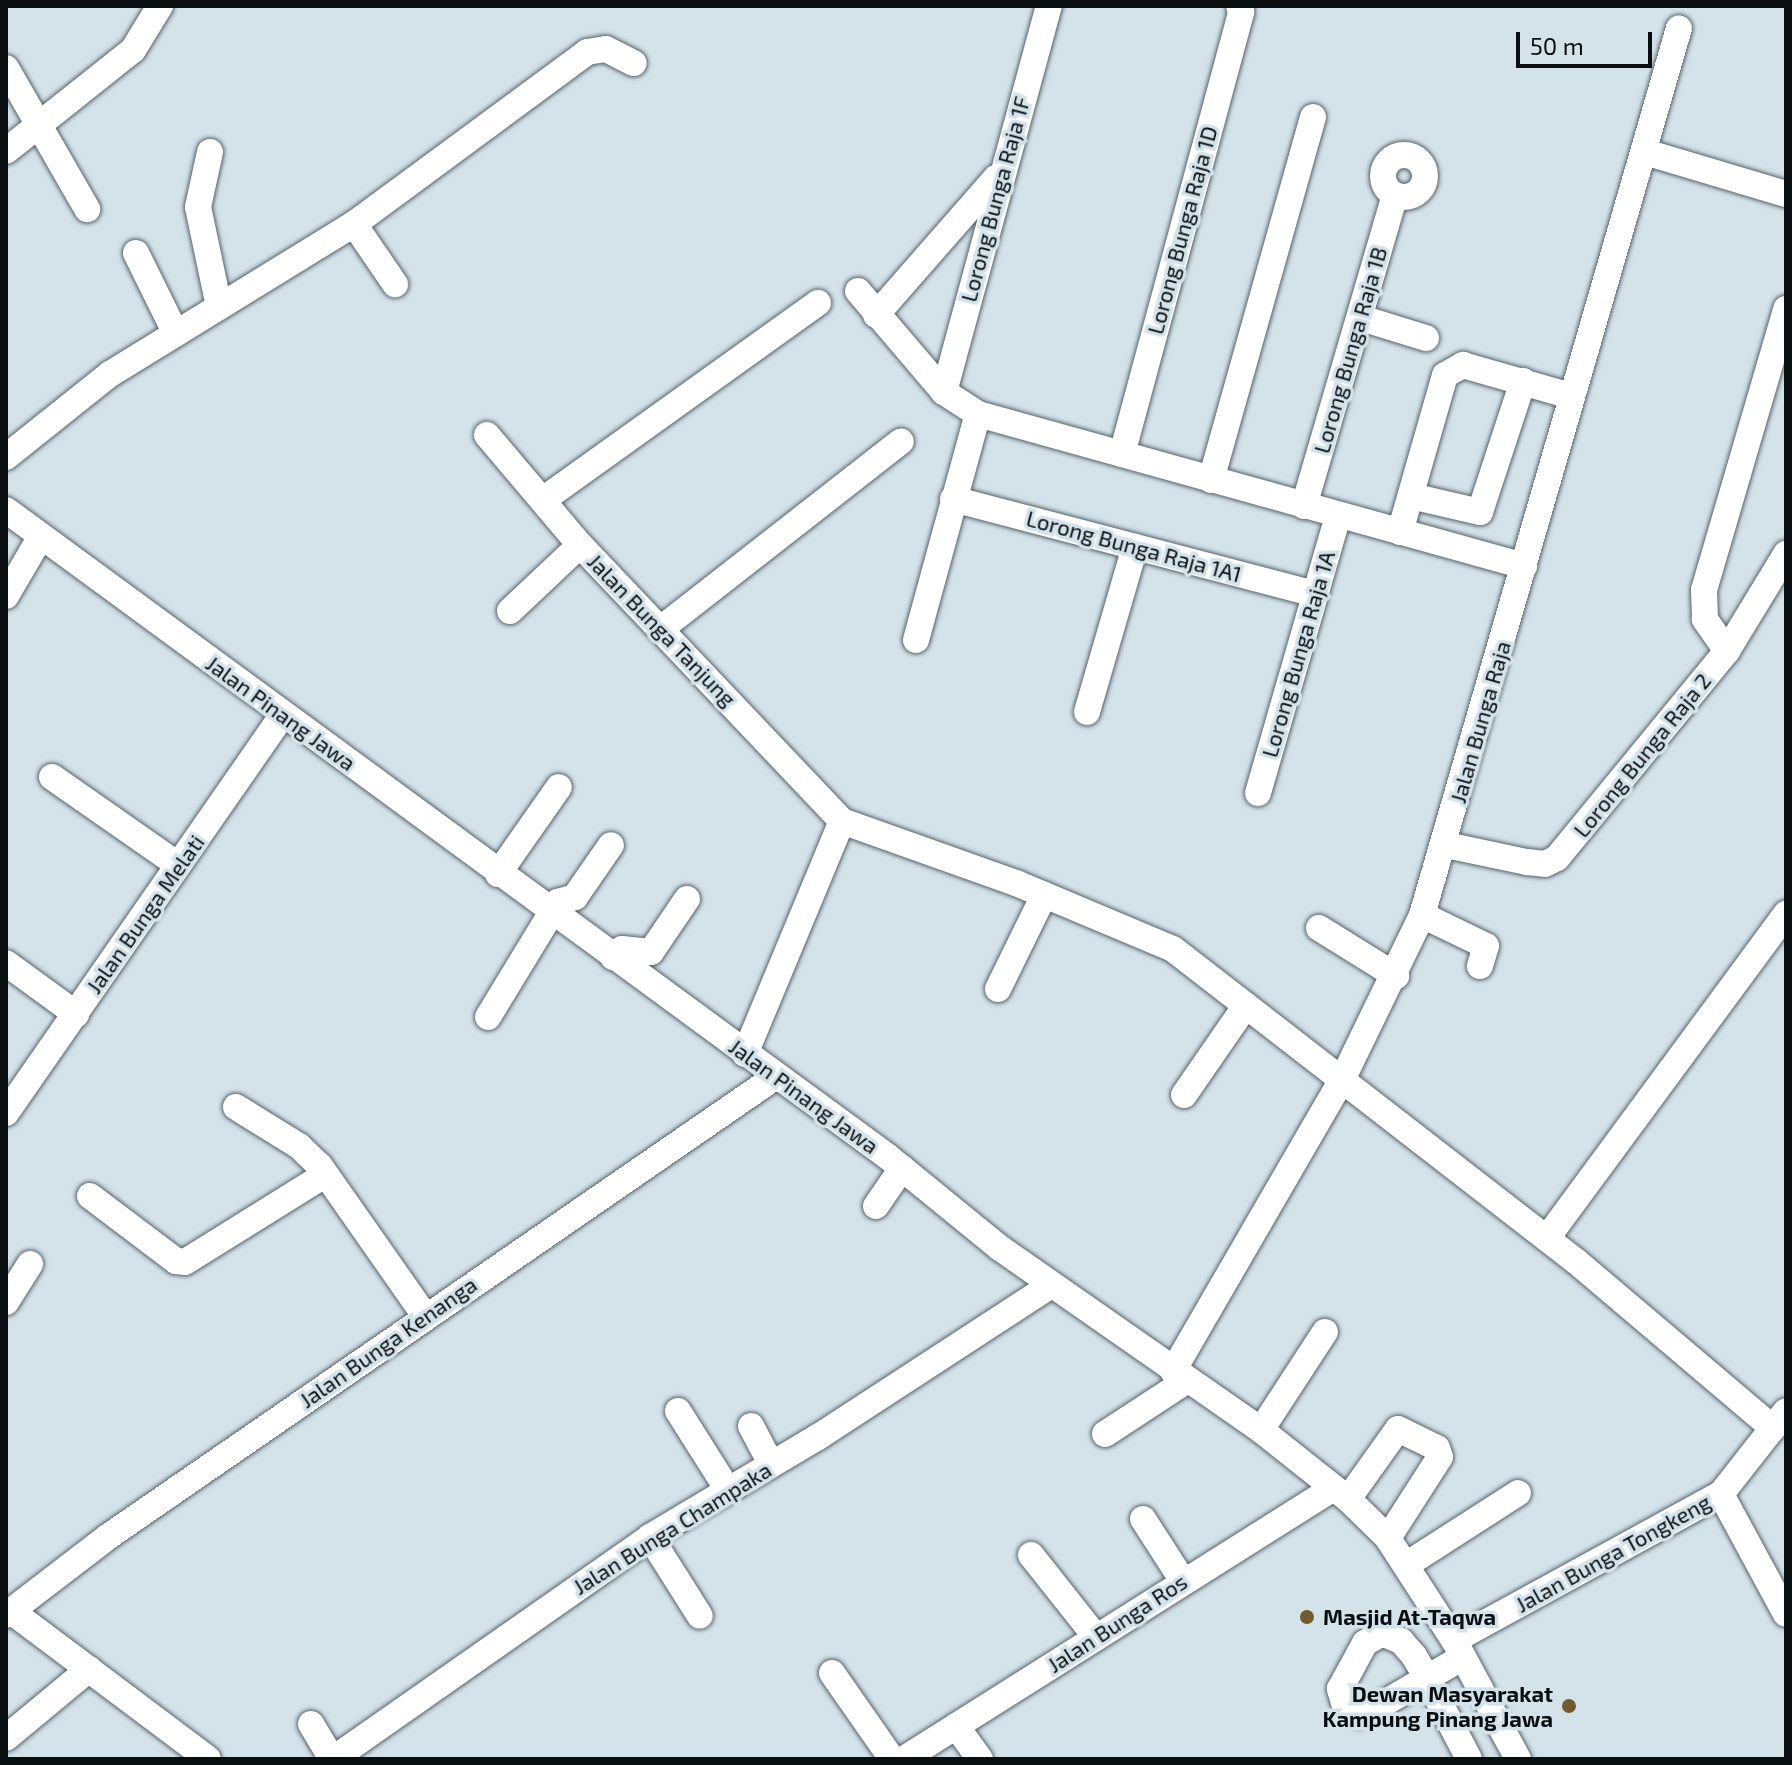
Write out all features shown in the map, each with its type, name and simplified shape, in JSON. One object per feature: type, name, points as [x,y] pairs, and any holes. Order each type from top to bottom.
[{"type":"street","points":[[6,151],[133,50],[160,6]]},
{"type":"street","name":"Lorong Bunga Raja 1F","points":[[944,392],[1001,172],[1049,6]]},
{"type":"street","name":"Lorong Bunga Raja 1D","points":[[1122,454],[1241,12],[1239,6]]},
{"type":"street","name":"Jalan Bunga Raja","points":[[1179,1376],[1343,1078],[1396,976],[1422,915],[1446,845],[1571,396],[1679,28]]},
{"type":"street","points":[[6,457],[110,374],[354,224],[587,52],[606,49],[634,63]]},
{"type":"street","points":[[6,68],[36,128],[87,209]]},
{"type":"street","points":[[1211,480],[1313,117]]},
{"type":"street","points":[[210,152],[198,207],[219,307]]},
{"type":"street","points":[[1645,152],[1786,194]]},
{"type":"street","points":[[876,315],[1001,172]]},
{"type":"street","name":"Lorong Bunga Raja 1B","points":[[1304,506],[1395,195]]},
{"type":"street","points":[[354,224],[395,284]]},
{"type":"street","points":[[136,253],[176,334]]},
{"type":"street","points":[[858,291],[944,392],[978,414],[1524,566]]},
{"type":"street","points":[[544,499],[818,303]]},
{"type":"street","points":[[1727,651],[1705,619],[1704,590],[1786,309]]},
{"type":"street","points":[[1361,318],[1426,338]]},
{"type":"street","points":[[1400,532],[1445,375],[1463,365],[1571,396]]},
{"type":"street","points":[[1411,496],[1470,513],[1480,512],[1523,381]]},
{"type":"street","points":[[916,640],[978,414]]},
{"type":"street","name":"Jalan Bunga Tanjung","points":[[487,435],[580,545],[842,821]]},
{"type":"street","points":[[662,628],[901,441]]},
{"type":"street","name":"Lorong Bunga Raja 1A1","points":[[953,499],[1315,594]]},
{"type":"street","name":"Jalan Pinang Jawa","points":[[6,510],[902,1168],[1051,1285],[1261,1430],[1340,1494],[1388,1538],[1458,1649],[1518,1759]]},
{"type":"street","name":"Lorong Bunga Raja 1A","points":[[1258,793],[1338,515]]},
{"type":"street","points":[[6,596],[41,536]]},
{"type":"street","points":[[510,611],[580,545]]},
{"type":"street","points":[[1087,712],[1135,547]]},
{"type":"street","name":"Lorong Bunga Raja 2","points":[[1446,845],[1527,862],[1545,864],[1557,858],[1727,651],[1786,554]]},
{"type":"street","name":"Jalan Bunga Melati","points":[[6,1113],[283,714]]},
{"type":"street","points":[[52,777],[178,865]]},
{"type":"street","points":[[498,874],[559,787]]},
{"type":"street","points":[[745,1054],[842,821],[1044,895],[1173,949],[1780,1419]]},
{"type":"street","points":[[488,1017],[558,902],[575,897],[611,845]]},
{"type":"street","points":[[998,989],[1044,895]]},
{"type":"street","points":[[613,957],[631,947],[651,952],[687,899]]},
{"type":"street","points":[[1422,915],[1486,946],[1480,966]]},
{"type":"street","points":[[1319,928],[1396,976]]},
{"type":"street","points":[[1547,1238],[1709,1013],[1781,931]]},
{"type":"street","points":[[6,963],[76,1014]]},
{"type":"street","points":[[1184,1095],[1246,1005]]},
{"type":"street","name":"Jalan Bunga Kenanga","points":[[8,1613],[75,1560],[775,1077]]},
{"type":"street","points":[[236,1107],[299,1146],[325,1175],[425,1316]]},
{"type":"street","points":[[876,1206],[902,1168]]},
{"type":"street","points":[[90,1196],[176,1261],[185,1262],[325,1175]]},
{"type":"street","points":[[6,1302],[30,1264]]},
{"type":"street","name":"Jalan Bunga Champaka","points":[[311,1724],[330,1756],[342,1753],[650,1537],[771,1464],[1051,1285]]},
{"type":"street","points":[[1261,1430],[1325,1332]]},
{"type":"street","points":[[1105,1434],[1179,1376]]},
{"type":"street","points":[[678,1411],[728,1490]]},
{"type":"street","name":"Jalan Bunga Tongkeng","points":[[1469,1759],[1427,1678],[1458,1649],[1721,1494],[1780,1419]]},
{"type":"street","points":[[751,1426],[771,1464]]},
{"type":"street","points":[[1340,1494],[1398,1429],[1437,1448],[1440,1457],[1388,1538]]},
{"type":"street","points":[[1406,1565],[1518,1493]]},
{"type":"street","name":"Jalan Bunga Ros","points":[[904,1759],[1183,1581],[1340,1494]]},
{"type":"street","points":[[1721,1494],[1786,1614]]},
{"type":"street","points":[[1143,1519],[1183,1581]]},
{"type":"street","points":[[650,1537],[700,1616]]},
{"type":"street","points":[[1031,1555],[1096,1637]]},
{"type":"street","points":[[8,1613],[89,1669],[198,1757]]},
{"type":"street","points":[[6,1738],[89,1669]]},
{"type":"street","points":[[832,1673],[892,1759]]},
{"type":"street","points":[[956,1726],[980,1759]]},
{"type":"place","name":"Masjid At-Taqwa","points":[[1307,1617]]},
{"type":"place","name":"Dewan Masyarakat Kampung Pinang Jawa","points":[[1569,1706]]}]
